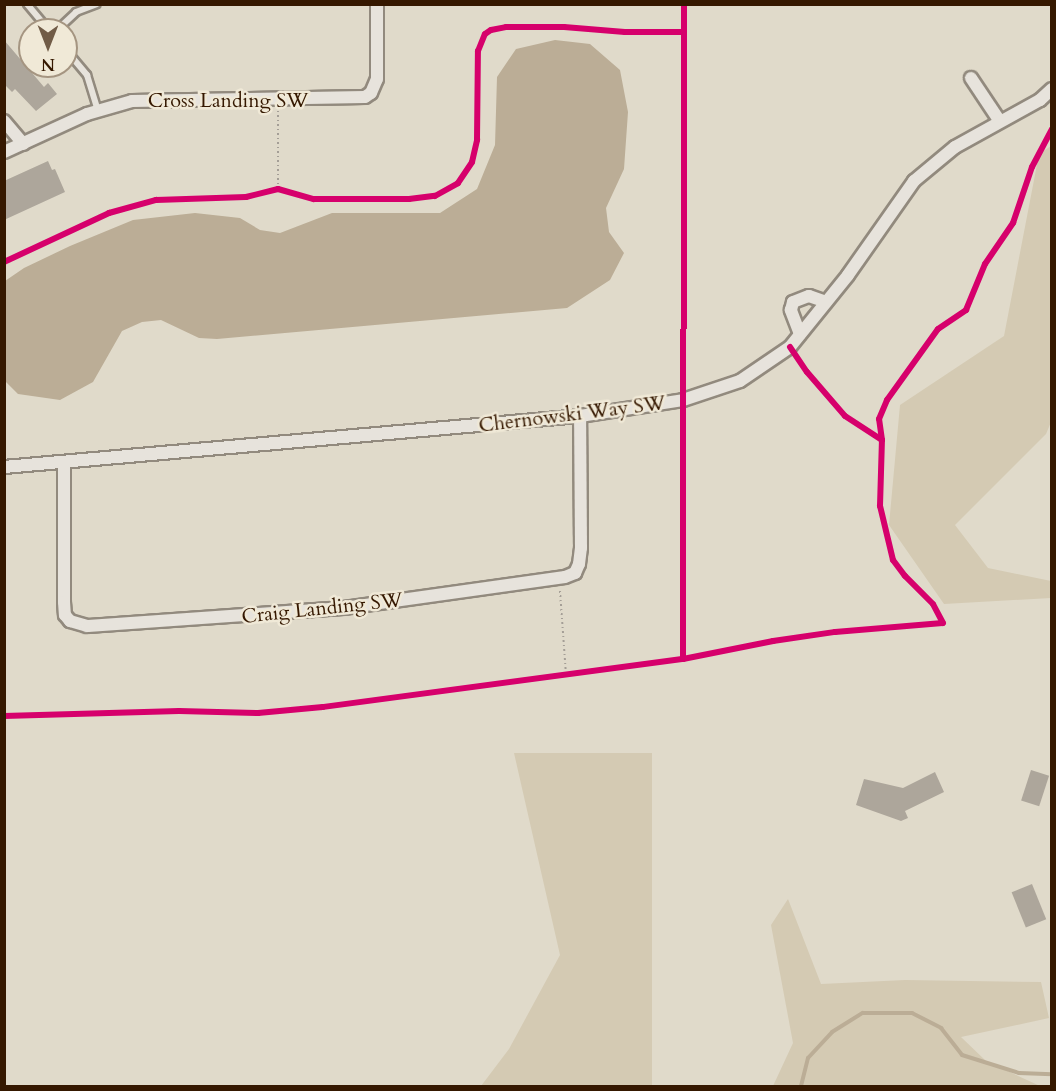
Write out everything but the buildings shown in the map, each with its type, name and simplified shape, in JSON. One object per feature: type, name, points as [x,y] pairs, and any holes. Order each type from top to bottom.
[{"type":"street","name":"Cross Landing SW","points":[[4,152],[98,110],[150,99],[358,99],[371,93],[377,79],[377,4]]},
{"type":"street","points":[[971,78],[999,120]]},
{"type":"street","name":"Chernowski Way SW","points":[[4,467],[580,416],[683,400],[740,381],[790,347],[848,275],[914,181],[955,147],[999,120],[1040,100],[1052,89]]},
{"type":"street","points":[[4,121],[23,144]]},
{"type":"street","points":[[801,334],[791,310],[793,302],[809,296],[826,302]]},
{"type":"street","points":[[559,578],[575,573],[579,564],[580,416]]},
{"type":"street","name":"Craig Landing SW","points":[[64,463],[65,615],[77,625],[224,618],[344,608],[559,578]]},
{"type":"lane","points":[[27,4],[39,18]]},
{"type":"lane","points":[[70,18],[76,12],[97,4]]},
{"type":"lane","points":[[78,64],[87,75],[98,110]]},
{"type":"path","points":[[278,100],[279,190]]},
{"type":"path","points":[[559,578],[566,675]]},
{"type":"path","points":[[555,676],[578,673]]},
{"type":"shaded area","points":[[555,40],[590,44],[620,70],[628,112],[624,169],[606,208],[609,232],[624,253],[610,280],[567,308],[217,339],[199,338],[161,320],[142,322],[122,331],[93,382],[60,400],[18,394],[5,381],[5,281],[24,268],[70,246],[133,220],[195,213],[240,218],[260,230],[280,233],[332,213],[440,213],[477,189],[495,145],[497,77],[516,49]]},
{"type":"shaded area","points":[[1051,146],[1051,422],[1046,434],[955,525],[988,568],[1051,581],[1051,598],[944,604],[889,525],[900,405],[1004,336],[1039,154]]},
{"type":"shaded area","points":[[514,753],[652,753],[652,1086],[481,1086],[509,1049],[560,955]]},
{"type":"shaded area","points":[[788,899],[821,984],[905,980],[1041,982],[1049,1018],[961,1037],[986,1061],[1040,1086],[773,1086],[793,1043],[771,925]]},
{"type":"waterway","points":[[801,1086],[808,1058],[832,1032],[863,1013],[912,1013],[941,1028],[962,1055],[1019,1073],[1052,1074]]},
{"type":"cycle path","points":[[683,659],[684,4]]},
{"type":"cycle path","points":[[4,262],[109,213],[156,200],[246,197],[278,189],[314,199],[409,199],[435,196],[458,183],[472,162],[477,140],[478,51],[485,34],[491,30],[506,27],[564,27],[625,32],[683,32]]},
{"type":"cycle path","points":[[4,716],[179,711],[258,713],[323,707],[683,659],[773,641],[835,632],[943,623],[933,604],[905,576],[893,560],[880,506],[882,440],[879,419],[887,400],[938,329],[966,310],[985,264],[1013,223],[1032,167],[1052,129]]},
{"type":"cycle path","points":[[790,347],[807,372],[845,416],[882,440]]}]
